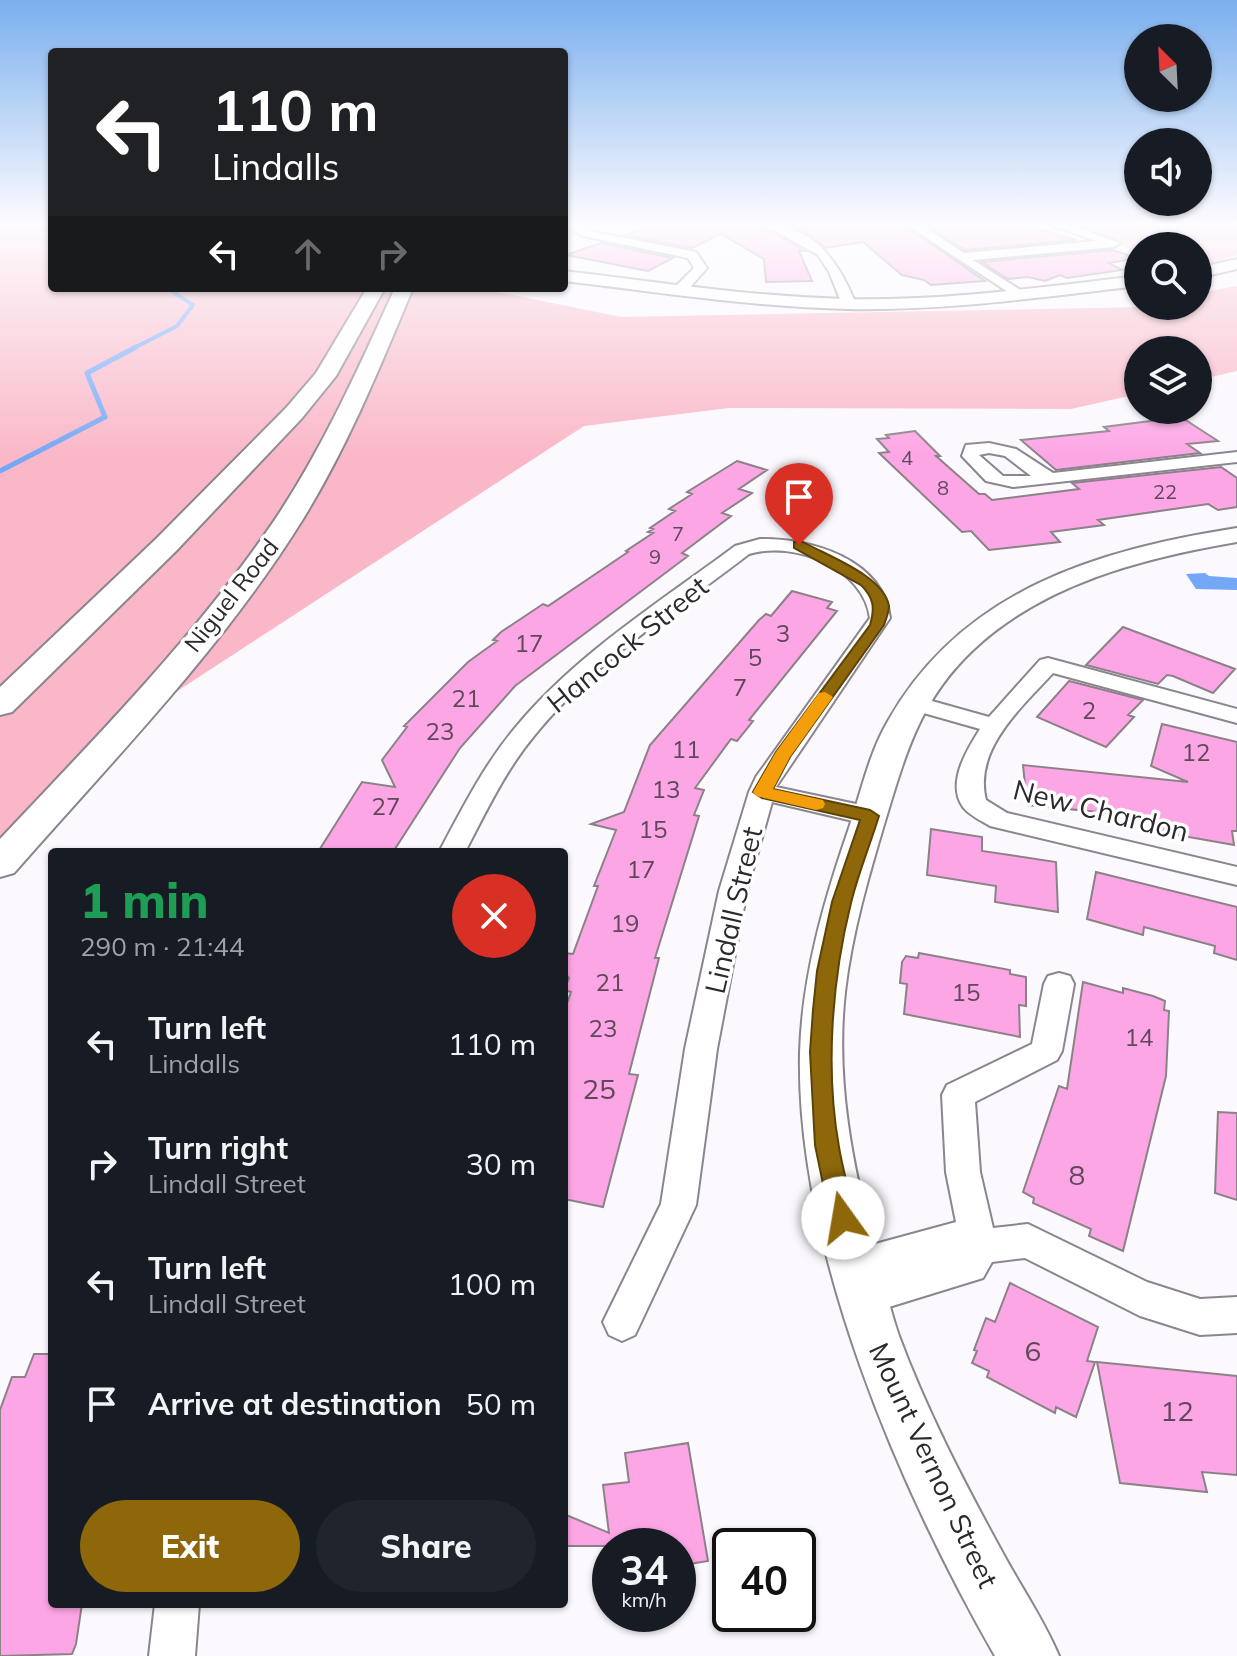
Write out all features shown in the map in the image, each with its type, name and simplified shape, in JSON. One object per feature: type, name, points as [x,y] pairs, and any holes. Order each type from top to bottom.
[{"type":"main road","points":[[0,705],[166,545],[294,413],[325,376],[368,302]]},
{"type":"main road","name":"Niguel Road","points":[[0,863],[160,686],[255,567],[288,520],[347,413],[397,302]]},
{"type":"street","points":[[812,302],[878,302]]},
{"type":"street","points":[[1052,479],[1237,457]]},
{"type":"street","name":"Mount Vernon Street","points":[[1029,1656],[942,1498],[871,1326],[826,1145],[821,1052],[827,971],[841,902],[883,767],[909,710],[930,679],[960,645],[1027,598],[1108,563],[1185,543],[1237,535]]},
{"type":"street","name":"Lindall Street","points":[[622,1322],[678,1205],[710,1006],[733,891],[762,792],[782,756],[877,625],[882,608],[875,591],[857,576],[807,548],[772,542]]},
{"type":"street","name":"Hancock Street","points":[[454,848],[483,791],[525,731],[545,710],[597,663],[742,550],[772,542]]},
{"type":"street","points":[[909,710],[988,732],[1048,665],[1237,716]]},
{"type":"street","name":"New Chardon","points":[[988,732],[969,785],[974,804],[985,813],[999,820],[1237,876]]},
{"type":"street","points":[[762,792],[870,816]]},
{"type":"street","points":[[859,1281],[970,1266],[981,1246],[967,1207],[960,1169],[958,1095],[1046,1051],[1059,984]]},
{"type":"street","points":[[981,1246],[1028,1241],[1140,1298],[1200,1317],[1237,1315]]},
{"type":"street","points":[[172,1656],[177,1608]]},
{"type":"shaded area","points":[[0,302],[548,302],[621,317],[1124,307],[1124,320],[1212,320],[1212,302],[1237,302],[1237,371],[1212,377],[1212,336],[1124,336],[1124,397],[1071,409],[729,408],[584,426],[122,727],[0,849]]},
{"type":"water","points":[[1205,573],[1237,578],[1237,590],[1196,589],[1186,574]]},
{"type":"building","points":[[1192,424],[1218,441],[1187,444],[1200,453],[1056,470],[1021,440],[1109,431],[1104,427]]},
{"type":"building","points":[[915,431],[940,456],[936,456],[979,494],[985,494],[992,500],[1079,489],[1072,483],[1221,467],[1237,478],[1237,507],[1218,510],[1208,504],[1098,520],[1104,525],[1051,532],[1060,542],[989,550],[971,531],[962,532],[879,453],[889,452],[877,439]]},
{"type":"building","points":[[737,461],[767,470],[739,489],[752,493],[722,513],[731,516],[682,553],[688,556],[515,686],[460,748],[396,848],[321,848],[362,782],[395,787],[382,760],[407,727],[404,726],[468,662],[497,641],[493,640],[501,632],[543,604],[548,606],[653,533],[648,532],[653,529],[650,528],[675,511],[669,509],[692,494],[687,492]]},
{"type":"building","points":[[792,591],[832,602],[827,608],[837,611],[749,720],[753,721],[737,741],[731,739],[695,788],[704,790],[694,815],[699,816],[655,958],[659,958],[629,1074],[638,1075],[603,1207],[568,1200],[568,1001],[571,992],[568,991],[568,953],[573,954],[598,886],[594,886],[616,830],[591,824],[624,812],[650,745],[759,620],[766,614],[771,616]]},
{"type":"building","points":[[1123,627],[1235,669],[1213,693],[1173,676],[1167,675],[1158,684],[1086,665]]},
{"type":"building","points":[[1069,681],[1143,700],[1128,715],[1134,717],[1106,747],[1037,717]]},
{"type":"building","points":[[1162,724],[1237,742],[1237,831],[1232,831],[1234,845],[1149,830],[1149,817],[1027,805],[1023,765],[1188,782],[1151,766]]},
{"type":"building","points":[[931,829],[982,837],[982,851],[1056,862],[1058,912],[995,902],[996,886],[927,875]]},
{"type":"building","points":[[1096,872],[1237,907],[1237,960],[1214,953],[1215,946],[1144,927],[1143,935],[1087,919]]},
{"type":"building","points":[[919,953],[1010,970],[1010,974],[1026,977],[1026,1006],[1019,1005],[1020,1037],[904,1014],[907,984],[900,983],[902,962],[906,956],[918,958]]},
{"type":"building","points":[[1083,982],[1123,993],[1123,988],[1153,996],[1165,1001],[1164,1010],[1169,1011],[1166,1076],[1123,1251],[1089,1236],[1091,1229],[1033,1203],[1034,1198],[1023,1192],[1059,1086],[1067,1089]]},
{"type":"building","points":[[1218,1112],[1237,1113],[1237,1200],[1215,1193]]},
{"type":"building","points":[[1010,1283],[1098,1327],[1087,1361],[1095,1362],[1076,1417],[1056,1407],[1055,1413],[987,1377],[989,1371],[972,1363],[986,1318],[995,1322]]},
{"type":"building","points":[[34,1354],[48,1354],[48,1608],[81,1608],[72,1654],[0,1656],[0,1410],[12,1377],[25,1377]]},
{"type":"building","points":[[1097,1362],[1237,1376],[1237,1475],[1202,1472],[1207,1492],[1120,1483]]},
{"type":"building","points":[[688,1443],[708,1561],[696,1563],[696,1528],[608,1528],[603,1485],[629,1482],[625,1453]]},
{"type":"building","points":[[568,1516],[597,1528],[592,1528],[592,1546],[568,1546]]},
{"type":"waterway","points":[[132,349],[177,326],[193,305],[189,302]]},
{"type":"waterway","points":[[0,471],[105,417],[87,373],[136,347]]},
{"type":"slow traffic","points":[[816,804],[762,792],[782,756],[825,697]]},
{"type":"route","points":[[799,545],[866,582],[875,591],[882,608],[877,625],[782,756],[762,792],[870,816],[841,902],[827,971],[823,1010],[821,1052],[826,1145],[843,1218]]}]
